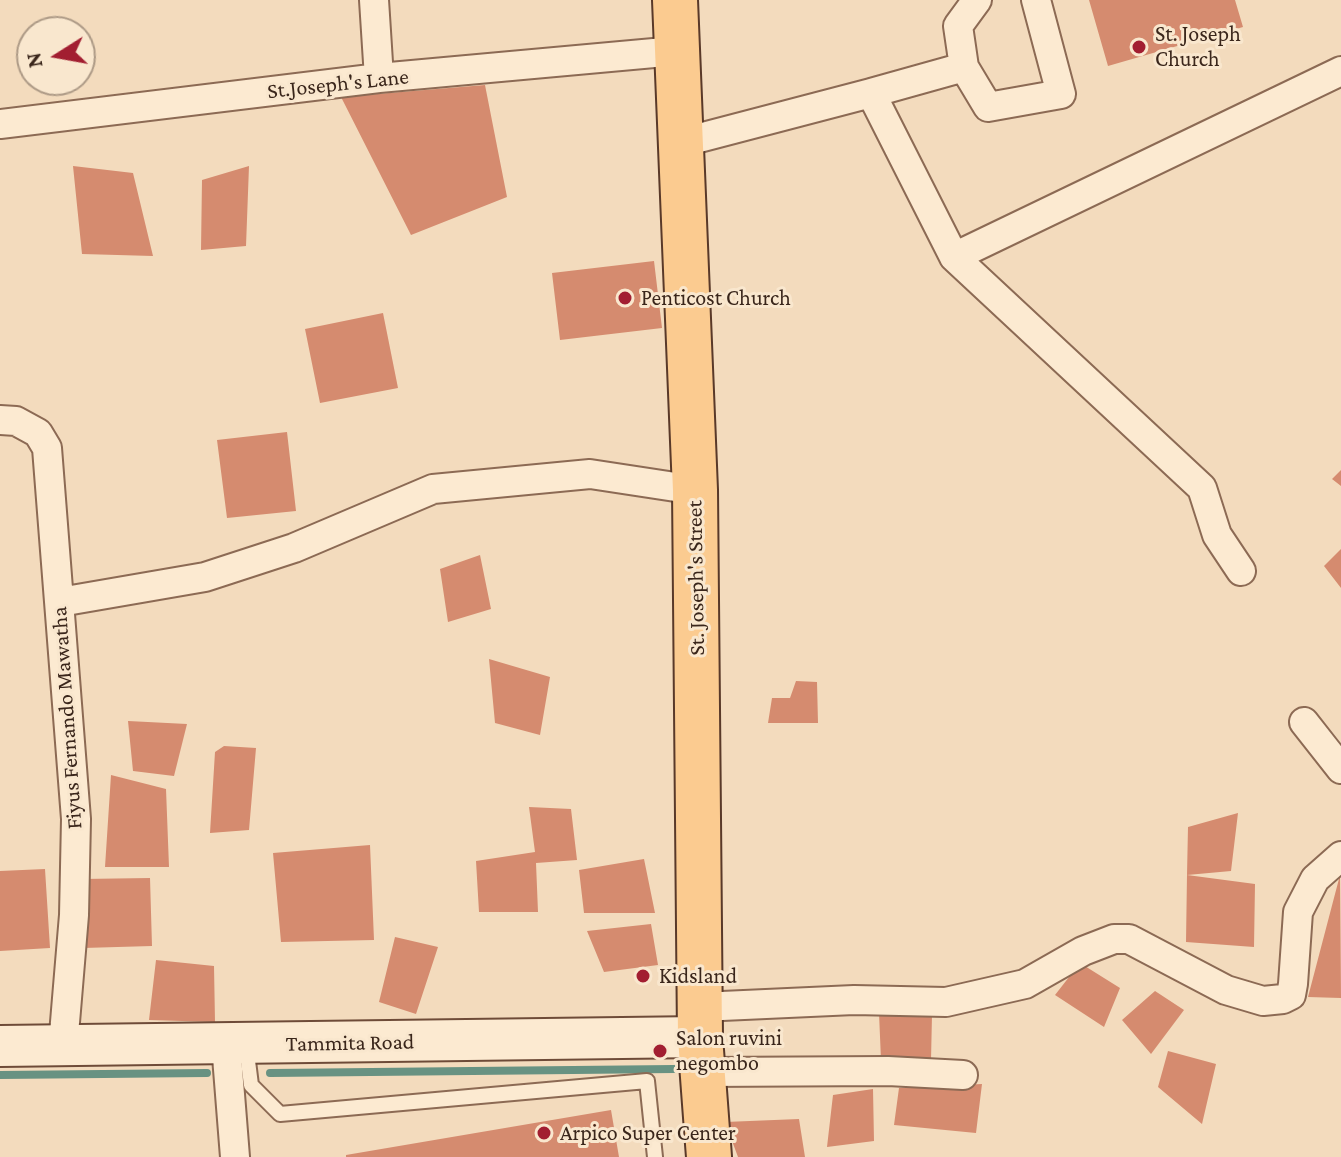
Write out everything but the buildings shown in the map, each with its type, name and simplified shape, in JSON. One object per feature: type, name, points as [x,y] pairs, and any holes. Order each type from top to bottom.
[{"type":"main road","name":"St. Joseph's Street","points":[[675,0],[695,490],[701,1039],[709,1157]]},
{"type":"street","points":[[374,0],[379,78]]},
{"type":"street","points":[[977,0],[958,26],[964,67],[988,107],[1061,94],[1036,0]]},
{"type":"street","name":"St.Joseph's Lane","points":[[0,124],[379,78],[676,51]]},
{"type":"street","points":[[680,143],[964,67]]},
{"type":"street","points":[[954,257],[1341,71]]},
{"type":"street","points":[[871,93],[954,257],[1202,488],[1217,535],[1241,571]]},
{"type":"street","name":"Fiyus Fernando Mawatha","points":[[0,420],[16,421],[38,433],[47,448],[76,819],[74,915],[63,1046]]},
{"type":"street","points":[[60,602],[205,577],[294,548],[433,489],[590,474],[695,490]]},
{"type":"street","points":[[1304,722],[1341,769]]},
{"type":"street","points":[[701,1039],[854,1000],[946,1002],[987,995],[1025,984],[1083,951],[1114,939],[1129,939],[1226,990],[1263,1001],[1283,999],[1291,995],[1293,984],[1298,912],[1315,879],[1341,856]]},
{"type":"street","points":[[701,1039],[888,1071],[963,1075]]},
{"type":"street","name":"Tammita Road","points":[[0,1046],[701,1039]]},
{"type":"street","points":[[235,1157],[236,1044]]},
{"type":"lane","points":[[236,1044],[251,1085],[280,1114],[647,1081],[655,1157]]},
{"type":"waterway","points":[[270,1073],[674,1069]]},
{"type":"waterway","points":[[0,1075],[207,1073]]},
{"type":"place","name":"St. Joseph Church","points":[[1139,47]]},
{"type":"place","name":"Penticost Church","points":[[625,298]]},
{"type":"place","name":"Kidsland","points":[[643,976]]},
{"type":"place","name":"Salon ruvini negombo","points":[[660,1051]]},
{"type":"place","name":"Arpico Super Center","points":[[544,1133]]}]
